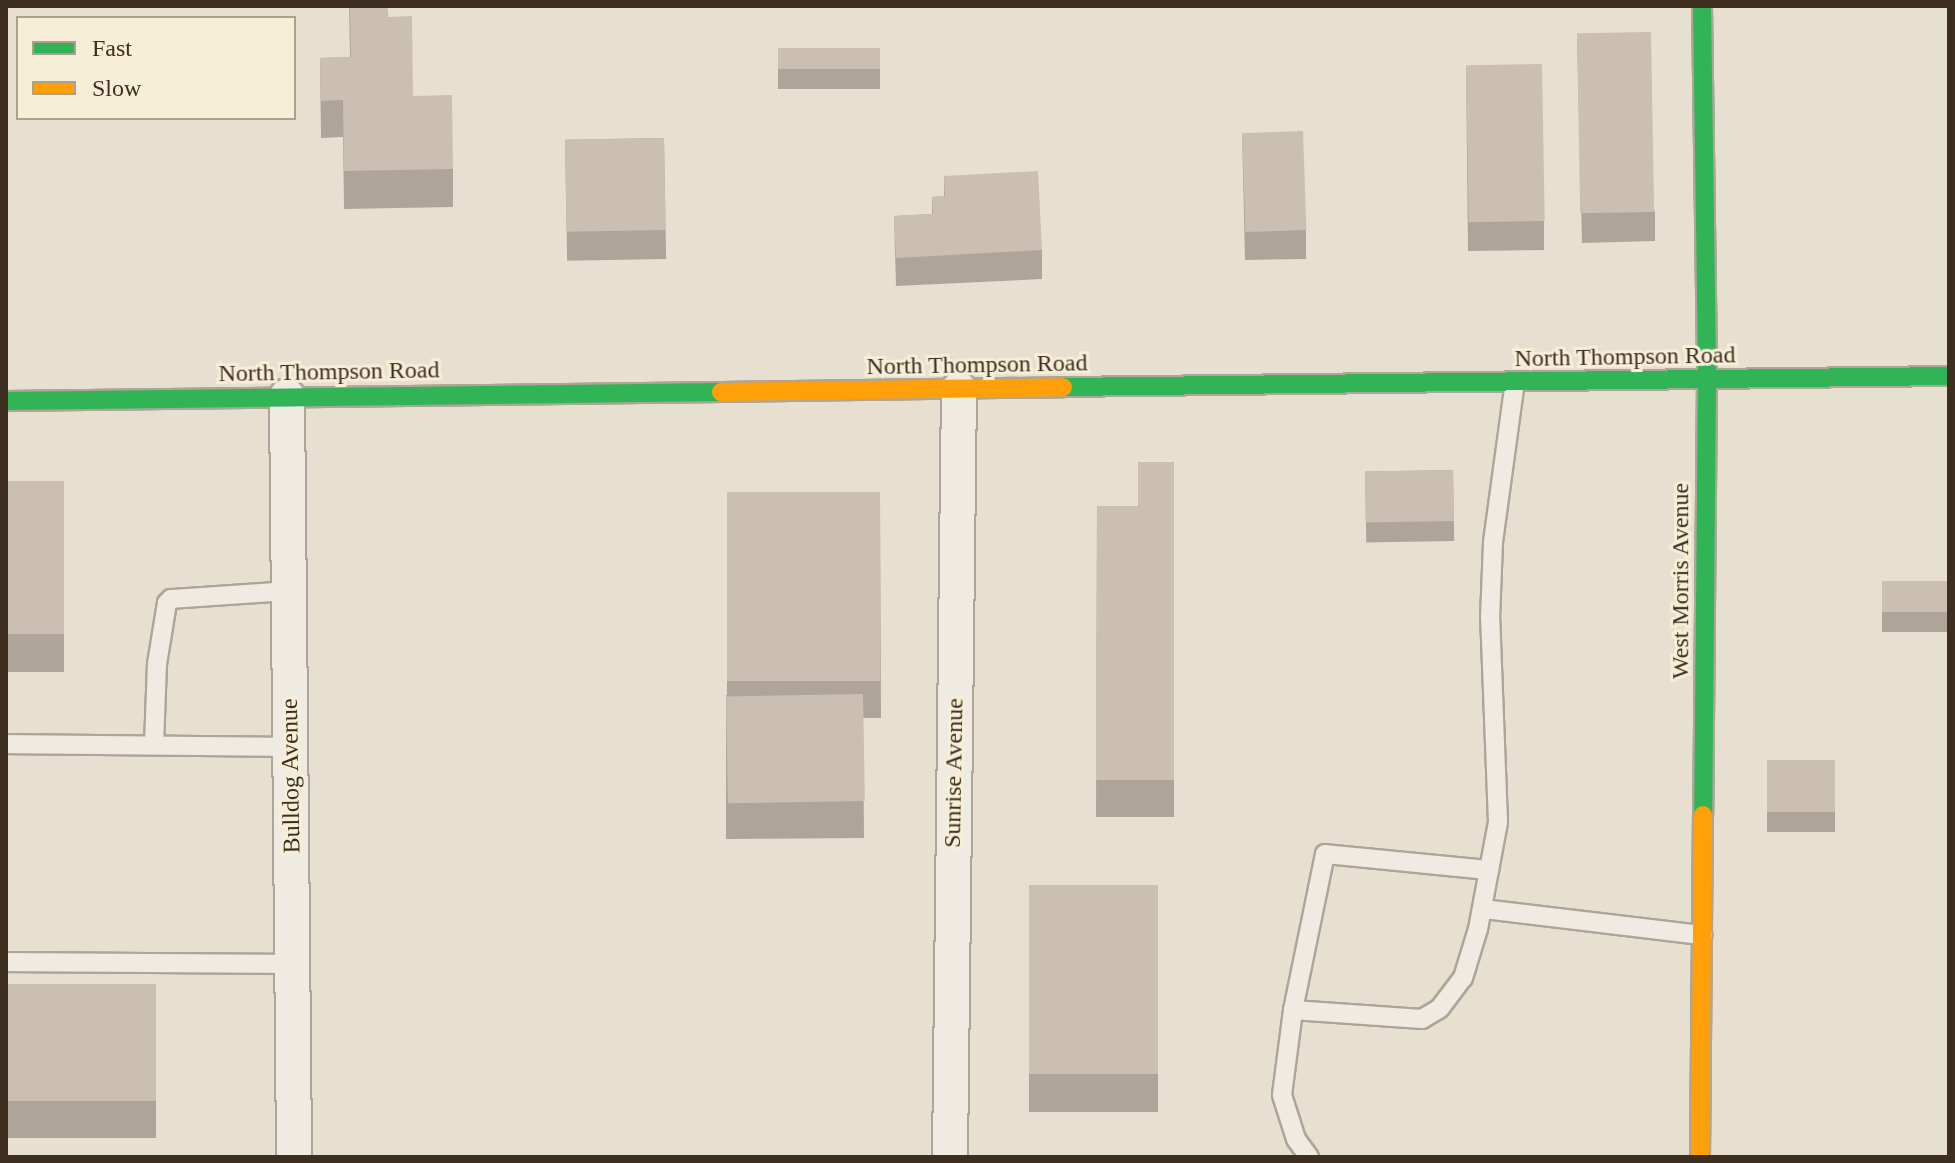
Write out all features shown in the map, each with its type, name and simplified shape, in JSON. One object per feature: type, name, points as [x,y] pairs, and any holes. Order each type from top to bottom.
[{"type":"main road","name":"West Morris Avenue","points":[[1700,1157],[1707,380],[1702,6]]},
{"type":"main road","name":"North Thompson Road","points":[[6,401],[1949,376]]},
{"type":"street","name":"Sunrise Avenue","points":[[950,1157],[959,389]]},
{"type":"street","name":"Bulldog Avenue","points":[[287,396],[294,1157]]},
{"type":"lane","points":[[1293,1010],[1422,1019],[1440,1008],[1463,978],[1483,909],[1498,822],[1493,557],[1515,382]]},
{"type":"lane","points":[[154,745],[157,664],[167,603],[171,599],[289,591]]},
{"type":"lane","points":[[6,744],[290,747]]},
{"type":"lane","points":[[1309,1157],[1296,1139],[1282,1095],[1293,1010],[1325,854],[1489,870]]},
{"type":"lane","points":[[1483,909],[1702,935]]},
{"type":"lane","points":[[6,962],[292,964]]},
{"type":"building","points":[[350,6],[387,6],[388,17],[412,16],[413,96],[452,95],[453,169],[344,171],[343,100],[321,101],[320,58],[351,57]]},
{"type":"building","points":[[1651,32],[1654,212],[1580,213],[1577,33]]},
{"type":"building","points":[[778,48],[880,48],[880,69],[778,69]]},
{"type":"building","points":[[1542,64],[1545,221],[1469,222],[1466,65]]},
{"type":"building","points":[[1303,131],[1306,230],[1245,232],[1242,133]]},
{"type":"building","points":[[664,138],[666,230],[567,232],[565,140]]},
{"type":"building","points":[[1038,171],[1042,250],[896,258],[894,216],[933,214],[932,197],[945,196],[944,176]]},
{"type":"building","points":[[1138,462],[1174,462],[1174,780],[1096,780],[1097,506],[1138,506]]},
{"type":"building","points":[[1453,470],[1454,521],[1366,523],[1365,472]]},
{"type":"building","points":[[6,481],[64,481],[64,634],[6,634]]},
{"type":"building","points":[[727,492],[880,492],[880,681],[727,681]]},
{"type":"building","points":[[1882,581],[1949,581],[1949,612],[1882,612]]},
{"type":"building","points":[[863,694],[865,801],[728,803],[726,696]]},
{"type":"building","points":[[1767,760],[1835,760],[1835,812],[1767,812]]},
{"type":"building","points":[[1029,885],[1158,885],[1158,1074],[1029,1074]]},
{"type":"building","points":[[6,984],[156,984],[156,1101],[6,1101]]},
{"type":"traffic: fast","points":[[1702,6],[1707,380],[1703,815]]},
{"type":"traffic: fast","points":[[1063,387],[1949,376]]},
{"type":"traffic: fast","points":[[6,401],[721,392]]},
{"type":"traffic: slow","points":[[721,392],[1063,387]]},
{"type":"traffic: slow","points":[[1700,1157],[1703,815]]}]
